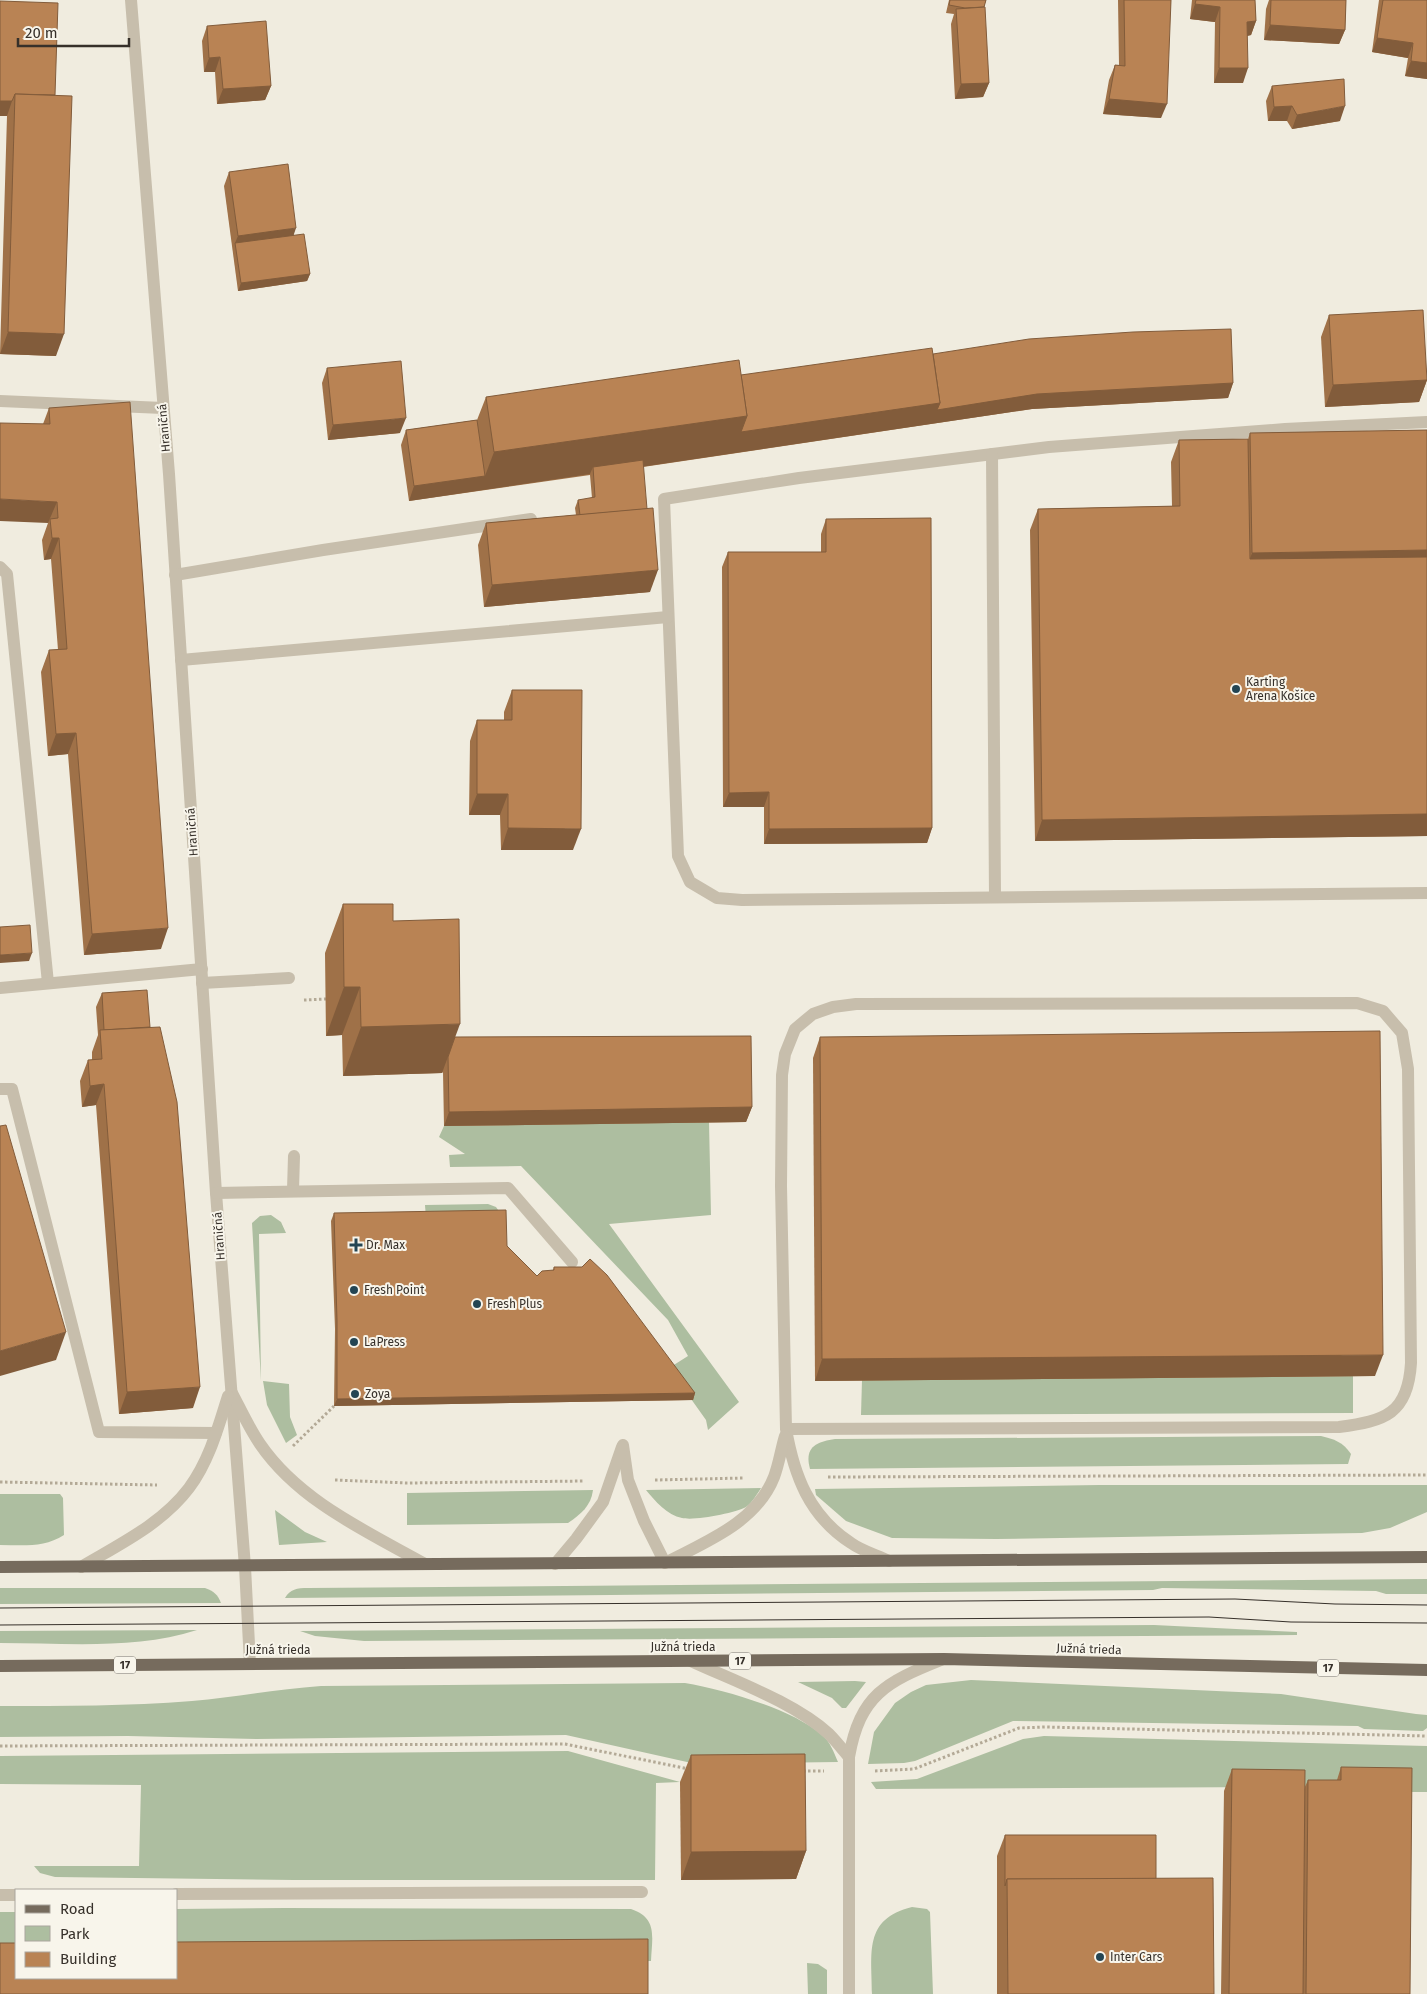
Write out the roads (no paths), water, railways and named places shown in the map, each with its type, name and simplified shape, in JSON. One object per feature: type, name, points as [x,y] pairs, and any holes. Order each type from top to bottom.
[{"type":"main road","points":[[0,1567],[1427,1557]]},
{"type":"main road","name":"Južná trieda","points":[[0,1666],[944,1659],[1427,1670]]},
{"type":"street","name":"Hraničná","points":[[130,0],[163,408],[216,1193],[245,1566],[250,1664]]},
{"type":"street","points":[[0,401],[163,408]]},
{"type":"street","points":[[1427,422],[1285,429],[1049,447],[799,478],[664,499],[678,856],[690,882],[717,898],[742,900],[1427,893]]},
{"type":"street","points":[[992,454],[995,897]]},
{"type":"street","points":[[175,575],[531,518]]},
{"type":"street","points":[[0,567],[7,574],[48,983]]},
{"type":"street","points":[[181,660],[668,617]]},
{"type":"street","points":[[0,988],[202,969]]},
{"type":"street","points":[[202,983],[289,978]]},
{"type":"street","points":[[786,1428],[1339,1427],[1358,1425],[1385,1417],[1402,1401],[1408,1390],[1410,1370],[1408,1069],[1402,1033],[1383,1011],[1357,1003],[856,1004],[813,1014],[795,1029],[784,1054],[782,1075],[781,1186],[786,1428],[791,1457],[797,1477],[817,1512],[832,1528],[851,1543],[889,1561]]},
{"type":"street","points":[[0,1089],[12,1089],[99,1432],[216,1434]]},
{"type":"street","points":[[293,1190],[294,1156]]},
{"type":"street","points":[[216,1193],[293,1190],[508,1188],[572,1262]]},
{"type":"street","points":[[80,1567],[142,1530],[165,1513],[189,1488],[206,1459],[230,1389]]},
{"type":"street","points":[[230,1389],[259,1443],[288,1478],[315,1500],[348,1521],[425,1564]]},
{"type":"street","points":[[555,1564],[592,1519],[603,1502],[623,1445],[628,1480],[644,1521],[665,1563],[724,1533],[740,1521],[766,1492],[774,1477],[786,1428]]},
{"type":"street","points":[[849,1994],[849,1757],[858,1723],[874,1696],[907,1673],[944,1659]]},
{"type":"street","points":[[690,1661],[787,1705],[829,1734],[849,1757]]},
{"type":"street","points":[[178,1894],[642,1892]]},
{"type":"street","points":[[0,1895],[15,1895]]},
{"type":"tram line","points":[[0,1608],[1235,1599],[1335,1604],[1427,1605]]},
{"type":"tram line","points":[[0,1625],[1209,1617],[1291,1622],[1427,1623]]},
{"type":"place","name":"Karting Arena Košice","points":[[1236,689]]},
{"type":"place","name":"Dr. Max","points":[[356,1245]]},
{"type":"place","name":"Fresh Point","points":[[354,1290]]},
{"type":"place","name":"Fresh Plus","points":[[477,1304]]},
{"type":"place","name":"LaPress","points":[[354,1342]]},
{"type":"place","name":"Zoya","points":[[355,1394]]},
{"type":"place","name":"Inter Cars","points":[[1100,1957]]}]
